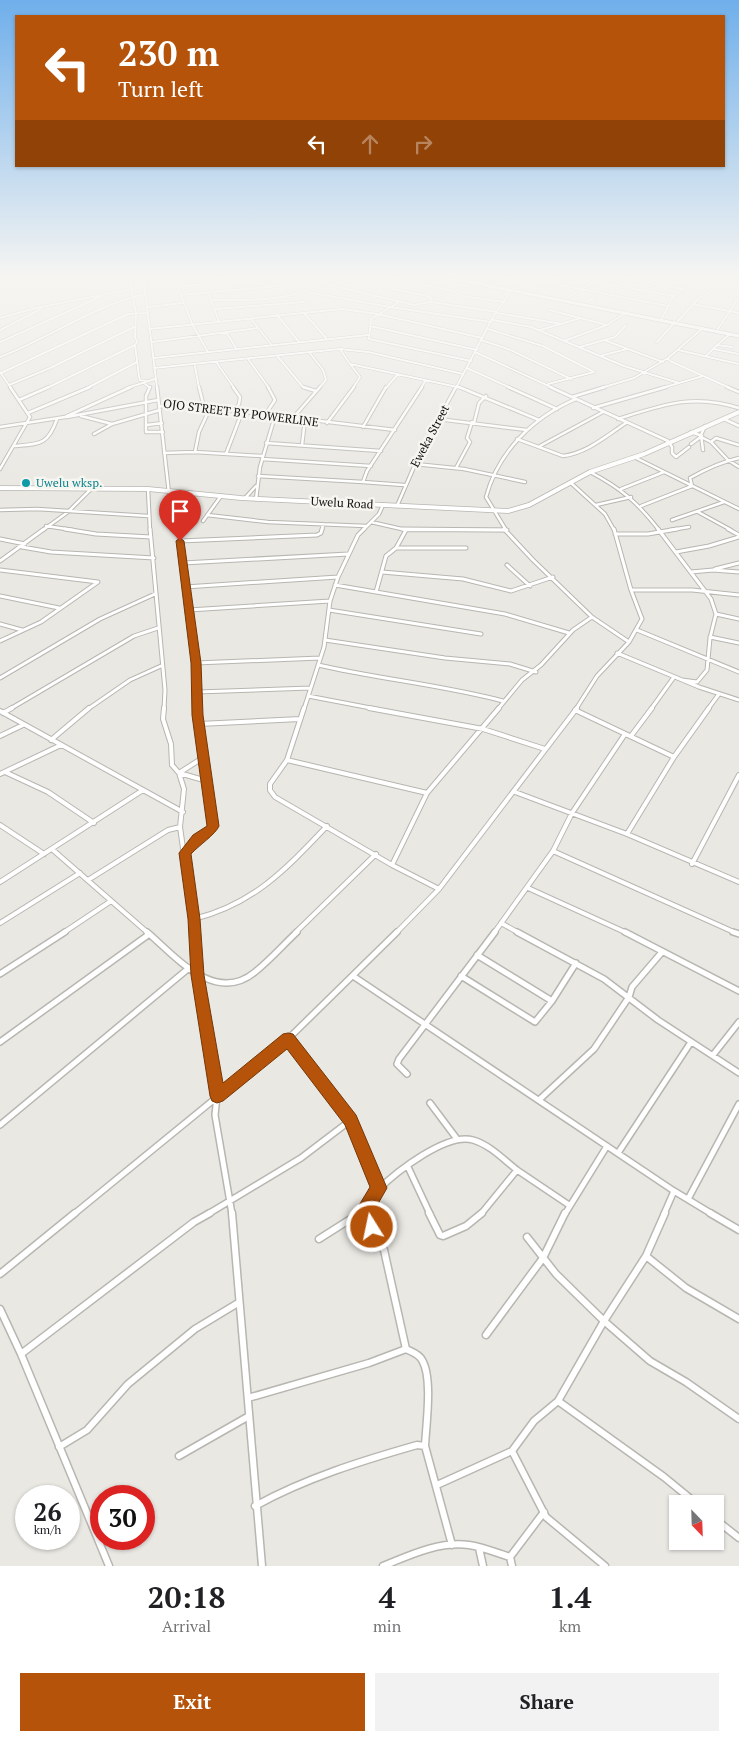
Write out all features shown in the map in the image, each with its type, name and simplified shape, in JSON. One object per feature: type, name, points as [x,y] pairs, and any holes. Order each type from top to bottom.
[{"type":"street","points":[[0,357],[22,347]]},
{"type":"street","points":[[0,469],[28,424],[30,417],[0,372],[55,347]]},
{"type":"street","points":[[10,385],[93,347]]},
{"type":"street","points":[[19,400],[131,347]]},
{"type":"street","points":[[135,347],[140,380],[154,380]]},
{"type":"street","name":"OJO STREET BY POWERLINE","points":[[153,347],[154,380],[160,408],[204,407],[394,430]]},
{"type":"street","points":[[205,347],[208,352]]},
{"type":"street","points":[[154,358],[244,347]]},
{"type":"street","points":[[405,347],[471,361]]},
{"type":"street","points":[[459,347],[476,351],[594,408],[668,441],[672,447],[672,453],[676,457],[702,437]]},
{"type":"street","name":"Eweka Street","points":[[397,506],[404,485],[478,347]]},
{"type":"street","points":[[503,347],[571,379]]},
{"type":"street","points":[[545,347],[594,372],[546,384]]},
{"type":"street","points":[[579,347],[642,372],[679,383]]},
{"type":"street","points":[[622,347],[663,362]]},
{"type":"street","points":[[572,396],[634,378],[663,362],[681,347]]},
{"type":"street","points":[[728,347],[732,348]]},
{"type":"street","points":[[600,356],[627,349]]},
{"type":"street","points":[[706,356],[714,349],[739,354]]},
{"type":"street","points":[[327,423],[360,377],[340,350]]},
{"type":"street","points":[[154,368],[195,366],[340,350],[368,352],[463,374]]},
{"type":"street","points":[[678,350],[739,364]]},
{"type":"street","points":[[292,419],[326,380],[326,375],[309,352]]},
{"type":"street","points":[[278,357],[304,387],[316,391]]},
{"type":"street","points":[[668,358],[670,361],[739,392]]},
{"type":"street","points":[[248,360],[267,384],[275,400],[265,415]]},
{"type":"street","points":[[28,413],[72,396],[137,362]]},
{"type":"street","points":[[217,363],[240,398],[240,404],[234,411]]},
{"type":"street","points":[[350,364],[457,386],[486,396],[539,420]]},
{"type":"street","points":[[195,366],[196,381],[203,396],[204,407]]},
{"type":"street","points":[[467,368],[557,409]]},
{"type":"street","points":[[363,427],[388,384],[398,374]]},
{"type":"street","points":[[594,408],[703,376]]},
{"type":"street","points":[[65,417],[94,402],[154,380]]},
{"type":"street","points":[[363,482],[371,466],[426,380]]},
{"type":"street","points":[[144,383],[150,387],[156,386]]},
{"type":"street","points":[[150,387],[146,402],[147,433],[163,432]]},
{"type":"street","points":[[456,468],[470,442],[467,438],[478,403],[486,396]]},
{"type":"street","points":[[618,419],[693,398],[714,400],[739,410]]},
{"type":"street","points":[[576,399],[539,420],[517,439],[492,474],[486,497],[492,511],[533,560],[553,577],[592,617],[629,642]]},
{"type":"street","points":[[0,428],[79,416],[158,400]]},
{"type":"street","points":[[94,434],[112,424],[146,415],[160,408],[169,484],[168,491],[171,497],[170,502],[177,516],[184,587],[196,663],[199,724],[212,829],[198,838],[185,853]]},
{"type":"street","points":[[195,452],[199,432],[210,408]]},
{"type":"street","name":"Uwelu Road","points":[[1,489],[148,489],[256,499],[492,511],[519,509],[590,472],[632,456],[644,454],[668,441],[724,419],[739,410]]},
{"type":"street","points":[[226,454],[242,412]]},
{"type":"street","points":[[540,446],[603,412]]},
{"type":"street","points":[[79,416],[112,424]]},
{"type":"street","points":[[256,499],[256,486],[262,458],[275,416]]},
{"type":"street","points":[[14,446],[47,441],[51,436],[57,419]]},
{"type":"street","points":[[438,419],[527,430]]},
{"type":"street","points":[[724,419],[739,426]]},
{"type":"street","points":[[302,445],[305,420]]},
{"type":"street","points":[[146,425],[162,423]]},
{"type":"street","points":[[517,439],[563,456],[570,456],[596,443],[626,423]]},
{"type":"street","points":[[703,450],[702,437],[705,426]]},
{"type":"street","points":[[691,432],[711,442],[728,460],[739,467]]},
{"type":"street","points":[[711,442],[716,438],[739,445]]},
{"type":"street","points":[[266,443],[381,451]]},
{"type":"street","points":[[164,453],[195,452],[371,466]]},
{"type":"street","points":[[632,456],[739,510]]},
{"type":"street","points":[[692,486],[690,478],[728,460],[738,458]]},
{"type":"street","points":[[415,464],[456,468],[525,482]]},
{"type":"street","points":[[590,472],[621,489],[641,506],[711,598],[716,614],[710,637],[705,674],[696,682],[682,680]]},
{"type":"street","points":[[621,489],[664,472]]},
{"type":"street","points":[[258,476],[404,485]]},
{"type":"street","points":[[0,1274],[288,1039],[353,976],[439,889],[515,792],[575,710],[597,676],[629,642],[642,619],[631,590],[612,524],[596,505],[571,483]]},
{"type":"street","points":[[245,498],[256,486]]},
{"type":"street","points":[[641,506],[692,486]]},
{"type":"street","points":[[0,561],[23,546],[46,526],[68,512],[91,489]]},
{"type":"street","points":[[148,489],[148,516],[154,558],[155,594],[165,690],[163,719],[171,744],[172,765],[179,773],[184,788],[180,827],[194,919],[197,975],[217,1096],[215,1115],[231,1201],[255,1506],[262,1566]]},
{"type":"street","points":[[204,521],[221,496]]},
{"type":"street","points":[[596,505],[631,497]]},
{"type":"street","points":[[672,520],[724,502]]},
{"type":"street","points":[[383,505],[379,514],[366,526],[348,554],[338,577],[330,601],[325,640],[318,665],[287,760],[270,784],[270,790],[274,797],[376,854],[392,865],[439,889]]},
{"type":"street","points":[[0,510],[37,509],[148,516]]},
{"type":"street","points":[[698,512],[739,536]]},
{"type":"street","points":[[207,515],[268,522],[366,526]]},
{"type":"street","points":[[371,522],[406,530],[507,530]]},
{"type":"street","points":[[180,541],[317,535],[321,533],[323,524]]},
{"type":"street","points":[[46,526],[96,534],[151,537]]},
{"type":"street","points":[[615,534],[662,532],[689,527]]},
{"type":"street","points":[[376,592],[386,556],[396,548],[406,530]]},
{"type":"street","points":[[676,552],[709,546],[739,536]]},
{"type":"street","points":[[0,539],[51,552],[154,558]]},
{"type":"street","points":[[396,548],[466,548]]},
{"type":"street","points":[[183,563],[348,554]]},
{"type":"street","points":[[713,570],[739,563]]},
{"type":"street","points":[[507,566],[530,586]]},
{"type":"street","points":[[0,570],[98,582],[81,596],[60,609],[0,641]]},
{"type":"street","points":[[691,572],[713,570],[739,572]]},
{"type":"street","points":[[382,572],[463,579],[511,591],[553,577]]},
{"type":"street","points":[[184,587],[338,577]]},
{"type":"street","points":[[335,585],[496,612],[569,633]]},
{"type":"street","points":[[631,590],[706,591],[739,595]]},
{"type":"street","points":[[0,678],[100,620],[155,594]]},
{"type":"street","points":[[0,596],[60,609]]},
{"type":"street","points":[[189,610],[330,601]]},
{"type":"street","points":[[329,610],[481,634]]},
{"type":"street","points":[[716,614],[739,619]]},
{"type":"street","points":[[392,865],[427,793],[483,729],[503,701],[522,680],[536,672],[580,622],[592,617]]},
{"type":"street","points":[[0,624],[22,630]]},
{"type":"street","points":[[158,628],[134,636],[2,712],[183,812]]},
{"type":"street","points":[[637,630],[739,672]]},
{"type":"street","points":[[710,637],[739,643]]},
{"type":"street","points":[[325,640],[445,658],[510,664],[536,672]]},
{"type":"street","points":[[617,653],[699,687],[739,700]]},
{"type":"street","points":[[196,663],[320,658]]},
{"type":"street","points":[[318,665],[365,676],[464,691],[503,701]]},
{"type":"street","points":[[50,740],[88,707],[112,690],[142,673],[161,666]]},
{"type":"street","points":[[631,736],[674,677]]},
{"type":"street","points":[[696,682],[699,687]]},
{"type":"street","points":[[197,692],[310,688]]},
{"type":"street","points":[[627,834],[674,757],[719,694]]},
{"type":"street","points":[[308,696],[483,729],[545,749]]},
{"type":"street","points":[[575,710],[674,757]]},
{"type":"street","points":[[199,724],[300,719]]},
{"type":"street","points":[[0,736],[23,725]]},
{"type":"street","points":[[407,1074],[398,1064],[399,1059],[528,888],[553,851],[572,813],[625,734]]},
{"type":"street","points":[[0,774],[61,745]]},
{"type":"street","points":[[179,773],[204,757]]},
{"type":"street","points":[[287,760],[427,793]]},
{"type":"street","points":[[5,772],[48,792],[94,823]]},
{"type":"street","points":[[179,773],[207,780]]},
{"type":"street","points":[[692,864],[739,775]]},
{"type":"street","points":[[0,882],[53,850],[143,790]]},
{"type":"street","points":[[515,792],[627,834],[692,864],[739,882]]},
{"type":"street","points":[[0,824],[44,854]]},
{"type":"street","points":[[194,919],[219,914],[251,898],[286,868],[327,826]]},
{"type":"street","points":[[88,880],[168,830],[180,827]]},
{"type":"street","points":[[53,850],[188,968],[197,975],[221,984],[240,983],[254,973],[376,854]]},
{"type":"street","points":[[553,851],[739,934]]},
{"type":"street","points":[[0,923],[80,873]]},
{"type":"street","points":[[528,888],[618,928],[662,952],[721,980],[739,992]]},
{"type":"street","points":[[0,974],[111,901]]},
{"type":"street","points":[[501,923],[604,979],[691,1042],[739,1073]]},
{"type":"street","points":[[0,1042],[148,935]]},
{"type":"street","points":[[540,1100],[594,1049],[629,998],[632,987],[662,952]]},
{"type":"street","points":[[477,955],[552,1001]]},
{"type":"street","points":[[461,976],[532,1022],[537,1021],[552,1001],[576,963]]},
{"type":"street","points":[[0,1125],[188,968]]},
{"type":"street","points":[[353,976],[674,1191],[739,1230]]},
{"type":"street","points":[[713,1055],[739,1022]]},
{"type":"street","points":[[288,1039],[351,1120],[379,1188]]},
{"type":"street","points":[[618,1153],[691,1042]]},
{"type":"street","points":[[430,1103],[457,1139]]},
{"type":"street","points":[[688,1199],[739,1104]]},
{"type":"street","points":[[21,1354],[194,1222],[301,1158],[351,1120]]},
{"type":"street","points":[[318,1239],[354,1217],[366,1207],[379,1188],[452,1139],[467,1138],[481,1143],[569,1205]]},
{"type":"street","points":[[486,1335],[543,1258],[569,1205],[607,1146]]},
{"type":"street","points":[[408,1167],[440,1234],[443,1236],[469,1226],[480,1217],[517,1170]]},
{"type":"street","points":[[437,1485],[512,1451],[534,1421],[558,1401],[604,1321],[646,1256],[674,1191]]},
{"type":"street","points":[[366,1207],[372,1227],[384,1250],[388,1276],[406,1349]]},
{"type":"street","points":[[527,1237],[556,1274],[604,1321],[650,1361],[686,1382],[739,1419]]},
{"type":"street","points":[[646,1256],[686,1288],[739,1319]]},
{"type":"street","points":[[59,1447],[87,1430],[128,1384],[195,1329],[238,1303]]},
{"type":"street","points":[[0,1309],[21,1354],[109,1566]]},
{"type":"street","points":[[248,1398],[368,1364],[406,1349],[416,1354],[423,1362],[427,1410],[425,1446],[452,1545]]},
{"type":"street","points":[[558,1401],[664,1476],[686,1495]]},
{"type":"street","points":[[179,1456],[249,1416]]},
{"type":"street","points":[[255,1506],[270,1497],[334,1470],[417,1445],[425,1446]]},
{"type":"street","points":[[512,1451],[546,1517],[605,1566]]},
{"type":"street","points":[[512,1566],[510,1557],[544,1512]]},
{"type":"street","points":[[724,1526],[739,1538]]},
{"type":"street","points":[[384,1566],[413,1554],[452,1545],[479,1548],[510,1557]]},
{"type":"street","points":[[479,1548],[483,1566]]},
{"type":"place","name":"Uwelu wksp.","points":[[26,483]]},
{"type":"route","points":[[180,541],[184,587],[196,663],[198,715],[213,826],[212,829],[198,838],[185,853],[194,919],[197,975],[217,1096],[288,1039],[351,1120],[379,1188],[366,1207],[372,1227]]}]
